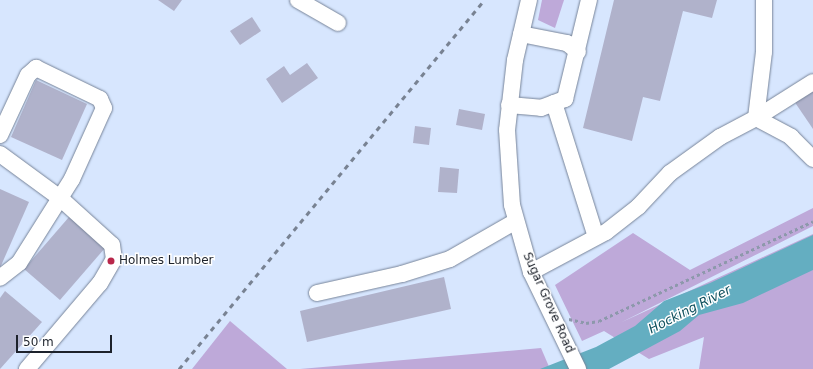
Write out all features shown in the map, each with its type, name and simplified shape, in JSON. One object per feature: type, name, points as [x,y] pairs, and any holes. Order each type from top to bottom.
[{"type":"street","points":[[298,0],[338,23]]},
{"type":"street","name":"Sugar Grove Road","points":[[529,0],[521,34],[509,105],[508,176],[516,221],[531,272],[578,369]]},
{"type":"street","points":[[509,105],[541,108],[565,100],[578,52],[589,0]]},
{"type":"street","points":[[756,118],[764,52],[764,0]]},
{"type":"street","points":[[521,34],[567,43],[578,52]]},
{"type":"street","points":[[0,135],[28,75],[36,68],[100,99],[104,108],[72,179],[19,263],[0,278]]},
{"type":"street","points":[[531,272],[596,237],[638,207],[670,173],[720,137],[756,118],[813,82]]},
{"type":"street","points":[[554,103],[596,237]]},
{"type":"street","points":[[756,118],[791,137],[813,159]]},
{"type":"street","points":[[0,154],[60,198],[112,245],[114,258],[100,283],[27,369]]},
{"type":"street","points":[[317,293],[402,274],[450,259],[516,221]]},
{"type":"path","points":[[555,323],[565,319],[586,323],[599,321],[813,220]]},
{"type":"shaded area","points":[[542,0],[564,0],[555,28],[538,20]]},
{"type":"shaded area","points":[[813,208],[813,226],[622,322],[813,234],[813,369],[699,369],[704,337],[649,359],[604,331],[582,341],[555,285],[633,233],[690,270]]},
{"type":"shaded area","points":[[230,321],[287,369],[192,369]]},
{"type":"shaded area","points":[[541,348],[550,369],[300,369]]},
{"type":"water","name":"Hocking River","points":[[813,235],[813,270],[743,303],[699,315],[680,331],[609,369],[540,369],[596,347],[635,326],[664,301],[710,283]]},
{"type":"building","points":[[158,0],[182,0],[174,11]]},
{"type":"building","points":[[614,0],[717,0],[712,18],[683,11],[660,101],[643,97],[632,141],[583,128]]},
{"type":"building","points":[[252,17],[261,31],[240,45],[230,31]]},
{"type":"building","points":[[307,63],[318,78],[282,103],[266,79],[284,66],[290,75]]},
{"type":"building","points":[[36,80],[87,104],[62,160],[11,137]]},
{"type":"building","points":[[813,88],[813,129],[794,101]]},
{"type":"building","points":[[459,109],[485,114],[482,130],[456,125]]},
{"type":"building","points":[[415,126],[431,128],[429,145],[413,143]]},
{"type":"building","points":[[440,167],[459,169],[457,193],[438,192]]},
{"type":"building","points":[[0,189],[29,202],[0,268]]},
{"type":"building","points":[[69,217],[105,248],[60,300],[24,269]]},
{"type":"building","points":[[444,277],[451,309],[307,342],[300,311]]},
{"type":"building","points":[[5,291],[42,322],[0,369],[0,298]]},
{"type":"railway","points":[[179,369],[484,0]]},
{"type":"place","name":"Holmes Lumber","points":[[111,261]]}]
